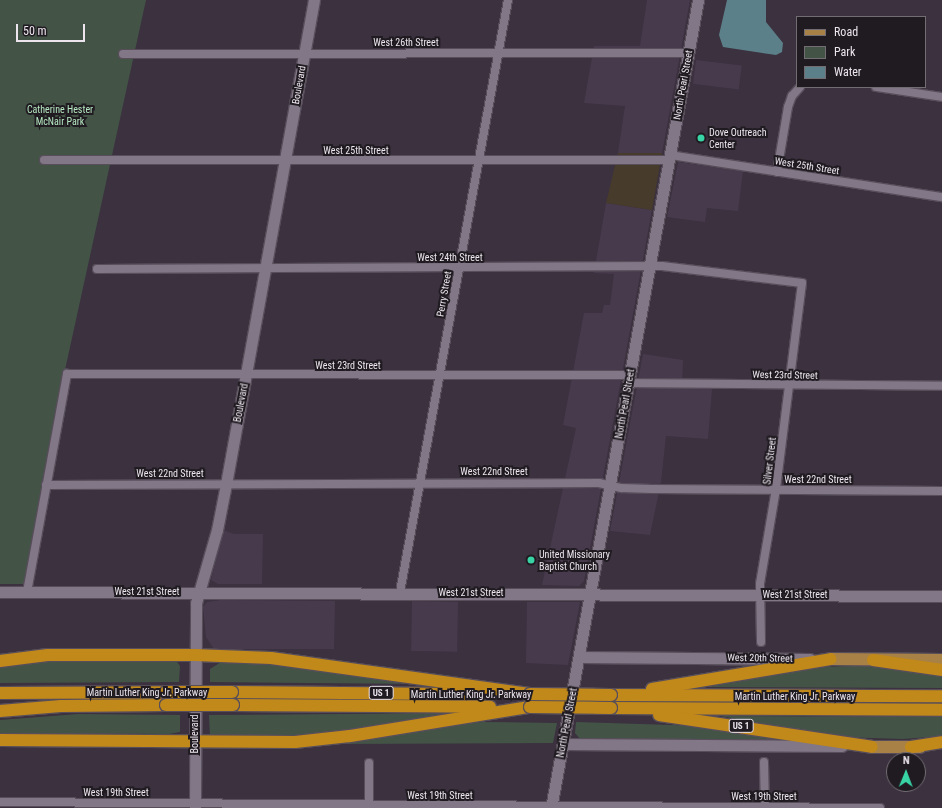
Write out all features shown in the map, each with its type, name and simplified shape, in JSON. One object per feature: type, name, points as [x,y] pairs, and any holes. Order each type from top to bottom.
[{"type":"highway","points":[[0,661],[48,655],[195,655],[299,661],[530,694]]},
{"type":"highway","points":[[637,694],[656,688],[831,659]]},
{"type":"highway","points":[[873,660],[942,670]]},
{"type":"highway","name":"Martin Luther King Jr. Parkway","points":[[0,693],[232,692],[942,696]]},
{"type":"highway","name":"Martin Luther King Jr. Parkway","points":[[0,711],[61,706],[166,705],[942,710]]},
{"type":"highway","points":[[0,740],[261,743],[323,739],[530,708]]},
{"type":"highway","name":"US 1","points":[[611,708],[872,747]]},
{"type":"highway","points":[[911,747],[942,742]]},
{"type":"main road","name":"West 20th Street","points":[[831,659],[942,660]]},
{"type":"main road","name":"US 1","points":[[872,747],[942,747]]},
{"type":"street","name":"Boulevard","points":[[195,806],[195,655],[198,592],[216,530],[226,484],[286,162],[314,0]]},
{"type":"street","name":"Perry Street","points":[[400,592],[508,0]]},
{"type":"street","name":"North Pearl Street","points":[[551,807],[698,0]]},
{"type":"street","name":"West 26th Street","points":[[123,54],[498,54],[689,52]]},
{"type":"street","points":[[777,172],[788,107],[792,96],[799,88]]},
{"type":"street","points":[[883,88],[942,97]]},
{"type":"street","name":"West 25th Street","points":[[44,160],[286,162],[479,161],[669,157],[942,197]]},
{"type":"street","name":"West 24th Street","points":[[96,269],[662,266],[802,282]]},
{"type":"street","name":"Silver Street","points":[[761,642],[760,584],[776,489],[802,282]]},
{"type":"street","name":"West 23rd Street","points":[[46,485],[67,374],[247,376],[440,375],[629,379],[790,385],[942,386]]},
{"type":"street","name":"West 22nd Street","points":[[46,485],[421,482],[599,483],[610,486],[652,489],[942,491]]},
{"type":"street","points":[[27,592],[46,485]]},
{"type":"street","name":"West 21st Street","points":[[0,592],[400,592],[942,596]]},
{"type":"street","name":"West 20th Street","points":[[579,657],[831,659]]},
{"type":"street","points":[[563,744],[872,747]]},
{"type":"street","points":[[764,762],[765,807]]},
{"type":"street","points":[[369,763],[369,807]]},
{"type":"street","name":"West 19th Street","points":[[0,802],[195,806],[880,808]]},
{"type":"shaded area","points":[[647,0],[690,0],[662,153],[618,153],[625,106],[584,103],[594,46],[640,46]]},
{"type":"shaded area","points":[[696,60],[742,66],[739,89],[693,84]]},
{"type":"shaded area","points":[[618,153],[662,153],[652,210],[606,203]]},
{"type":"shaded area","points":[[678,162],[743,171],[738,211],[707,208],[705,222],[667,217]]},
{"type":"shaded area","points":[[606,203],[652,210],[584,581],[579,586],[542,585],[576,428],[563,425],[584,313],[602,313],[604,305],[610,305],[614,274],[594,273]]},
{"type":"shaded area","points":[[643,354],[683,360],[682,389],[712,389],[708,439],[666,436],[661,482],[650,535],[610,531]]},
{"type":"shaded area","points":[[223,530],[234,534],[263,534],[262,584],[218,584],[211,580]]},
{"type":"shaded area","points":[[221,600],[335,601],[334,649],[214,649],[206,637],[203,607],[207,602]]},
{"type":"shaded area","points":[[412,601],[458,602],[457,652],[411,651]]},
{"type":"shaded area","points":[[527,602],[580,602],[568,665],[526,663]]},
{"type":"green space","name":"Catherine Hester McNair Park","points":[[0,0],[146,0],[65,370],[24,584],[0,584]]},
{"type":"green space","points":[[175,659],[180,666],[179,682],[0,683],[0,664],[21,660]]},
{"type":"green space","points":[[221,662],[273,663],[423,684],[210,682],[210,669]]},
{"type":"green space","points":[[882,665],[942,672],[942,688],[699,687],[820,667]]},
{"type":"green space","points":[[460,713],[303,736],[210,736],[209,715]]},
{"type":"green space","points":[[78,714],[180,715],[180,732],[169,734],[0,733],[0,720]]},
{"type":"green space","points":[[720,716],[942,717],[942,736],[903,739],[840,737]]},
{"type":"green space","points":[[576,722],[704,726],[805,741],[580,739],[575,733]]},
{"type":"green space","points":[[451,723],[557,723],[553,743],[333,744]]},
{"type":"water","points":[[727,0],[766,0],[766,22],[783,43],[782,52],[776,55],[723,47],[719,35]]},
{"type":"place","name":"Dove Outreach Center","points":[[701,138]]},
{"type":"place","name":"United Missionary Baptist Church","points":[[531,560]]}]
